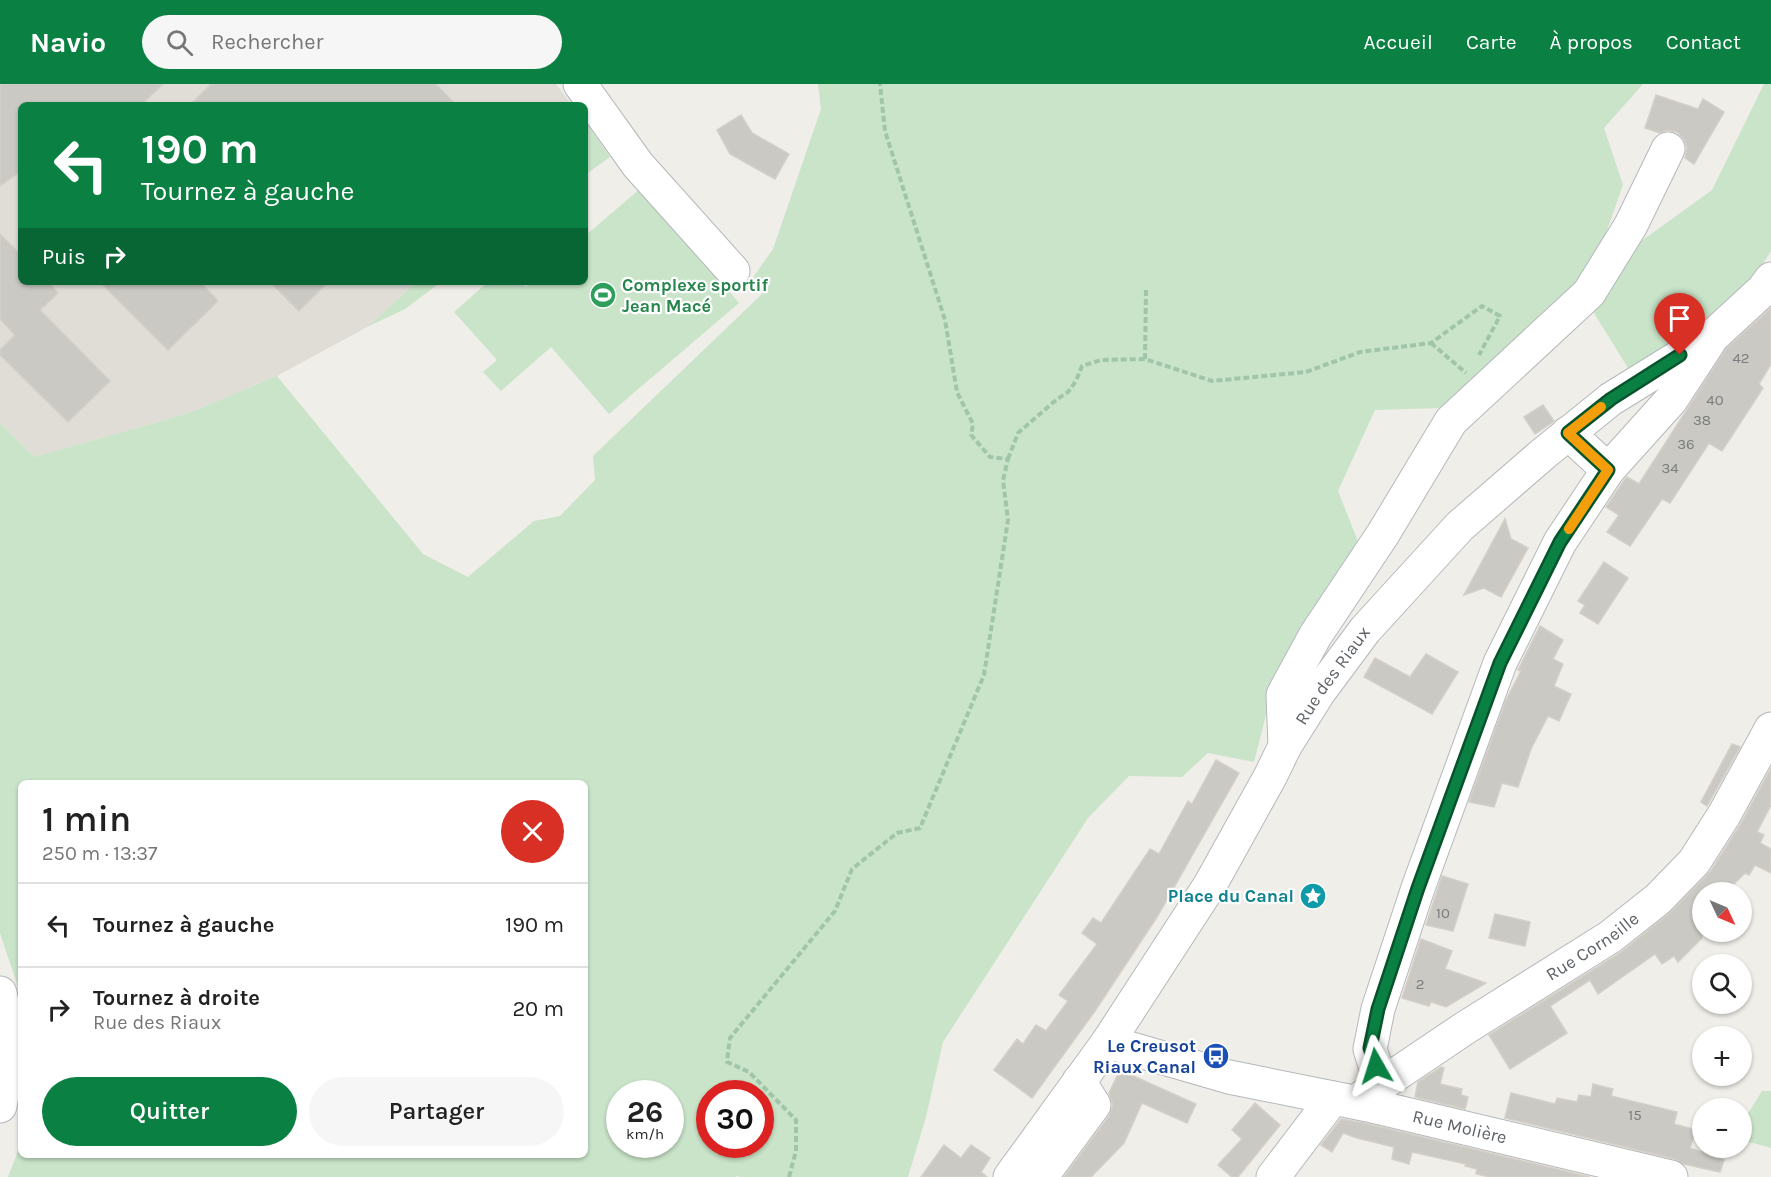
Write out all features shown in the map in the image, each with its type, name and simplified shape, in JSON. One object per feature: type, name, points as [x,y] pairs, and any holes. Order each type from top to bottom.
[{"type":"street","points":[[580,84],[638,165],[733,271]]},
{"type":"street","points":[[1285,746],[1283,695],[1315,636],[1383,534],[1451,421],[1589,293],[1631,225],[1668,149]]},
{"type":"street","name":"Rue des Riaux","points":[[1010,1177],[1108,1042],[1209,885],[1285,746],[1319,692],[1365,630],[1460,526],[1611,399],[1713,336],[1763,290],[1771,279]]},
{"type":"street","points":[[1381,1084],[1370,1048],[1378,1009],[1418,888],[1500,663],[1560,542],[1608,470],[1671,400],[1713,336]]},
{"type":"street","points":[[1568,433],[1608,470]]},
{"type":"street","name":"Rue Corneille","points":[[1273,1177],[1343,1100],[1381,1084],[1610,937],[1658,899],[1694,862],[1724,815],[1771,729]]},
{"type":"street","points":[[0,993],[7,1047],[4,1088],[0,1106]]},
{"type":"street","name":"Rue Molière","points":[[1108,1042],[1228,1077],[1343,1100],[1671,1177]]},
{"type":"street","points":[[1041,1177],[1095,1105],[1079,1081]]},
{"type":"path","points":[[880,84],[885,131],[945,320],[957,392],[973,424],[971,435],[990,457],[1008,459]]},
{"type":"path","points":[[1145,359],[1146,290]]},
{"type":"path","points":[[789,1177],[796,1151],[796,1120],[750,1072],[727,1062],[730,1038],[835,911],[852,869],[897,833],[920,828],[984,675],[1008,520],[1003,480],[1018,433],[1068,392],[1076,381],[1082,366],[1101,360],[1145,359],[1212,381],[1306,372],[1360,352],[1431,343],[1482,306],[1500,316],[1469,375],[1431,343]]},
{"type":"shaded area","points":[[0,84],[556,84],[570,102],[18,102],[18,285],[413,285],[369,326],[277,376],[186,414],[34,457],[0,423]]},
{"type":"green space","points":[[818,84],[1643,84],[1604,128],[1623,185],[1587,286],[1441,408],[1375,410],[1338,491],[1361,549],[1275,680],[1254,762],[1208,753],[1182,777],[1129,776],[1088,818],[943,1042],[926,1117],[908,1177],[739,1177],[738,1175],[736,1177],[8,1177],[18,1151],[18,1158],[588,1158],[588,780],[18,780],[18,987],[0,933],[0,423],[34,457],[186,414],[277,376],[423,554],[468,577],[534,521],[560,516],[595,480],[593,456],[762,294],[752,279],[773,249],[821,109]]},
{"type":"green space","points":[[1764,84],[1771,84],[1771,251],[1751,282],[1707,324],[1656,355],[1628,368],[1594,313],[1640,242],[1712,190]]},
{"type":"green space","points":[[588,126],[610,157],[588,173]]},
{"type":"green space","name":"Complexe sportif Jean Macé","points":[[642,187],[739,303],[609,414],[551,347],[501,391],[483,372],[497,360],[454,312],[485,285],[524,285],[526,287],[528,285],[588,285],[588,233]]},
{"type":"green space","points":[[413,285],[437,285],[405,309],[369,326]]},
{"type":"green space","points":[[1762,1091],[1771,1091],[1771,1148],[1752,1143],[1752,1107]]},
{"type":"building","points":[[0,84],[163,84],[144,102],[18,102],[18,173],[0,186]]},
{"type":"building","points":[[211,84],[436,84],[453,102],[193,102]]},
{"type":"building","points":[[1656,95],[1698,109],[1703,99],[1724,112],[1694,164],[1685,158],[1687,147],[1677,132],[1667,130],[1660,133],[1645,128]]},
{"type":"building","points":[[741,115],[752,133],[789,154],[775,179],[730,154],[717,130]]},
{"type":"building","points":[[0,234],[18,252],[18,285],[51,285],[58,293],[40,310],[110,381],[68,422],[0,355],[0,350],[15,335],[0,319]]},
{"type":"building","points":[[103,285],[203,285],[218,301],[168,350]]},
{"type":"building","points":[[273,285],[325,285],[299,311]]},
{"type":"building","points":[[1771,308],[1771,364],[1759,384],[1763,388],[1722,451],[1709,443],[1670,503],[1662,499],[1630,546],[1607,532],[1619,515],[1606,507],[1623,482],[1627,477],[1639,484],[1726,349]]},
{"type":"building","points":[[1543,405],[1554,421],[1535,434],[1524,417]]},
{"type":"building","points":[[1505,519],[1511,539],[1528,548],[1501,597],[1484,588],[1464,595]]},
{"type":"building","points":[[1604,562],[1628,578],[1598,624],[1580,613],[1585,605],[1578,601]]},
{"type":"building","points":[[1540,626],[1563,640],[1553,659],[1563,664],[1554,686],[1571,694],[1559,721],[1548,716],[1531,749],[1518,787],[1502,783],[1494,807],[1469,802],[1506,700],[1521,671],[1518,670]]},
{"type":"building","points":[[1426,654],[1458,672],[1432,714],[1364,677],[1375,658],[1410,677]]},
{"type":"building","points":[[1732,744],[1740,747],[1707,806],[1701,802]]},
{"type":"building","points":[[1216,760],[1239,773],[1157,917],[1095,1011],[1032,1098],[994,1070],[1017,1039],[1023,1044],[1036,1025],[1046,1031],[1068,1001],[1059,995],[1097,944],[1082,933],[1093,918],[1101,923],[1150,849],[1159,854],[1188,801],[1192,804]]},
{"type":"building","points":[[1771,768],[1771,805],[1757,832],[1764,835],[1760,843],[1771,849],[1771,873],[1755,865],[1749,875],[1745,873],[1736,882],[1700,882],[1710,872],[1740,825]]},
{"type":"building","points":[[1442,876],[1468,884],[1453,931],[1426,925]]},
{"type":"building","points":[[1692,890],[1692,942],[1698,942],[1678,962],[1674,956],[1662,964],[1655,954],[1598,994],[1590,980],[1550,1006],[1567,1033],[1510,1069],[1489,1035],[1620,953],[1671,912]]},
{"type":"building","points":[[1495,914],[1530,922],[1525,946],[1489,938]]},
{"type":"building","points":[[1421,939],[1452,951],[1445,969],[1486,983],[1446,1007],[1431,1002],[1429,1006],[1402,998]]},
{"type":"building","points":[[1441,1067],[1444,1068],[1440,1084],[1462,1089],[1461,1095],[1468,1097],[1465,1109],[1415,1097],[1418,1082]]},
{"type":"building","points":[[1120,1070],[1196,1104],[1187,1123],[1142,1103],[1124,1143],[1091,1177],[1064,1177],[1109,1116],[1113,1105],[1109,1093]]},
{"type":"building","points":[[1593,1084],[1613,1089],[1611,1096],[1677,1112],[1674,1124],[1692,1129],[1690,1148],[1692,1149],[1692,1158],[1724,1160],[1720,1172],[1505,1118],[1511,1093],[1555,1104],[1557,1098],[1577,1102],[1579,1095],[1591,1097]]},
{"type":"building","points":[[1255,1103],[1280,1125],[1238,1177],[1232,1177],[1218,1165],[1242,1139],[1232,1130]]},
{"type":"building","points":[[1341,1119],[1590,1177],[1490,1177],[1476,1174],[1477,1169],[1465,1166],[1466,1164],[1412,1152],[1409,1164],[1392,1159],[1394,1147],[1343,1133],[1332,1152],[1321,1145]]},
{"type":"building","points":[[944,1145],[961,1158],[971,1145],[990,1158],[981,1172],[987,1177],[921,1177]]},
{"type":"slow traffic","points":[[1569,529],[1608,470],[1568,433],[1601,407]]},
{"type":"place","name":"Complexe sportif Jean Macé","points":[[603,295]]},
{"type":"place","name":"Place du Canal","points":[[1313,896]]},
{"type":"place","name":"Le Creusot Riaux Canal","points":[[1216,1056]]},
{"type":"route","points":[[1376,1066],[1370,1048],[1378,1009],[1418,888],[1500,663],[1560,542],[1608,470],[1568,433],[1611,399],[1680,355]]}]
